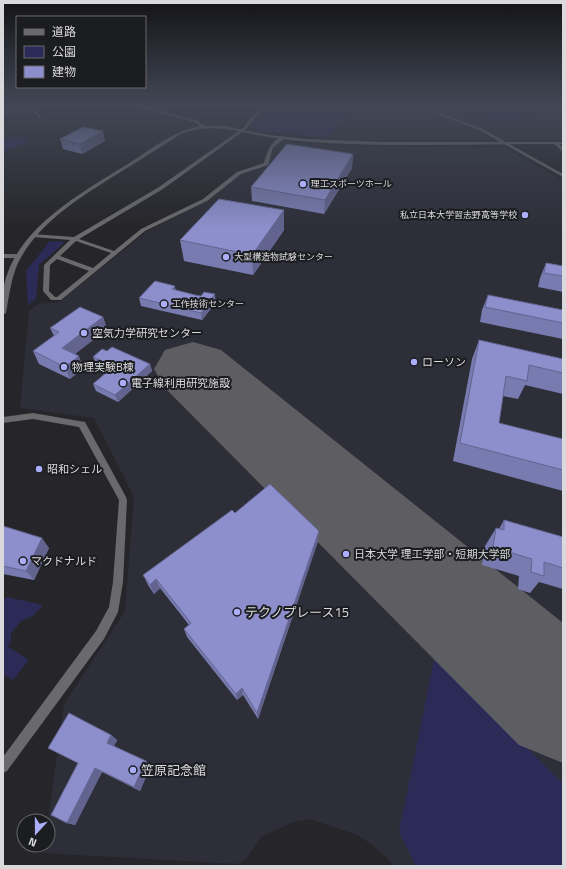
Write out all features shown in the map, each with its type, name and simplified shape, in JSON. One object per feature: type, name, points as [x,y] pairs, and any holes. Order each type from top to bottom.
[{"type":"street","points":[[3,313],[9,277],[19,256],[34,235],[51,217],[81,195],[158,147]]},
{"type":"street","points":[[219,147],[160,188],[74,239],[47,265],[46,291],[53,299],[59,300],[143,230],[205,200],[239,172],[266,164],[272,147]]},
{"type":"street","points":[[512,147],[563,176]]},
{"type":"street","points":[[34,235],[74,239],[116,253]]},
{"type":"street","points":[[3,256],[19,256]]},
{"type":"street","points":[[56,256],[94,270]]},
{"type":"street","points":[[3,420],[33,416],[82,424],[123,500],[118,582],[114,608],[100,635],[3,767]]},
{"type":"shaded area","name":"日本大学 理工学部・短期大学部","points":[[276,147],[505,148],[558,178],[563,179],[563,866],[393,866],[390,861],[374,846],[358,835],[310,819],[293,822],[261,837],[246,859],[238,864],[43,853],[56,853],[56,813],[49,813],[64,704],[125,611],[134,497],[94,418],[20,408],[29,311],[38,304],[59,302],[146,232],[209,200],[241,173],[268,164]]},
{"type":"green space","points":[[3,147],[17,147],[3,152]]},
{"type":"green space","points":[[50,241],[65,242],[39,265],[36,299],[28,305],[26,271]]},
{"type":"green space","points":[[7,597],[43,605],[33,616],[21,621],[11,633],[11,642],[7,646],[29,660],[13,680],[3,674],[3,601]]},
{"type":"green space","points":[[435,655],[563,784],[563,866],[416,866],[399,832]]},
{"type":"building","name":"理工スポーツホール","points":[[285,147],[304,147],[353,154],[325,200],[251,187]]},
{"type":"building","points":[[219,199],[284,210],[252,255],[180,240]]},
{"type":"building","points":[[546,263],[563,266],[563,276],[544,273]]},
{"type":"building","points":[[155,281],[175,286],[172,289],[195,295],[201,296],[204,292],[215,294],[201,313],[139,298]]},
{"type":"building","points":[[488,295],[563,310],[563,323],[485,307]]},
{"type":"building","points":[[80,307],[103,317],[62,348],[79,356],[65,367],[33,351],[59,332],[50,328]]},
{"type":"building","points":[[479,340],[563,359],[563,373],[529,365],[527,381],[506,376],[499,423],[563,439],[563,470],[460,443]]},
{"type":"building","name":"電子線利用研究施設","points":[[112,347],[150,364],[115,395],[93,384],[114,366],[93,357],[102,349],[107,351]]},
{"type":"building","name":"テクノプレース15","points":[[270,484],[319,531],[257,713],[242,688],[236,694],[184,629],[191,623],[156,579],[150,585],[143,575],[232,510],[235,513]]},
{"type":"building","points":[[504,520],[563,537],[563,568],[544,562],[544,576],[531,572],[532,559],[493,547],[496,528],[504,530]]},
{"type":"building","name":"マクドナルド","points":[[3,526],[42,538],[26,571],[3,566]]},
{"type":"building","points":[[69,713],[111,735],[107,743],[146,761],[134,787],[95,768],[67,823],[56,818],[56,813],[52,813],[78,763],[48,748]]},
{"type":"runway","points":[[193,369],[563,701]]},
{"type":"place","name":"理工スポーツホール","points":[[303,184]]},
{"type":"place","name":"私立日本大学習志野高等学校","points":[[525,215]]},
{"type":"place","name":"大型構造物試験センター","points":[[226,257]]},
{"type":"place","name":"工作技術センター","points":[[164,304]]},
{"type":"place","name":"空気力学研究センター","points":[[84,333]]},
{"type":"place","name":"ローソン","points":[[414,362]]},
{"type":"place","name":"物理実験B棟","points":[[64,367]]},
{"type":"place","name":"電子線利用研究施設","points":[[123,383]]},
{"type":"place","name":"昭和シェル","points":[[39,469]]},
{"type":"place","name":"日本大学 理工学部・短期大学部","points":[[346,554]]},
{"type":"place","name":"マクドナルド","points":[[23,561]]},
{"type":"place","name":"テクノプレース15","points":[[237,612]]},
{"type":"place","name":"笠原記念館","points":[[133,770]]}]
